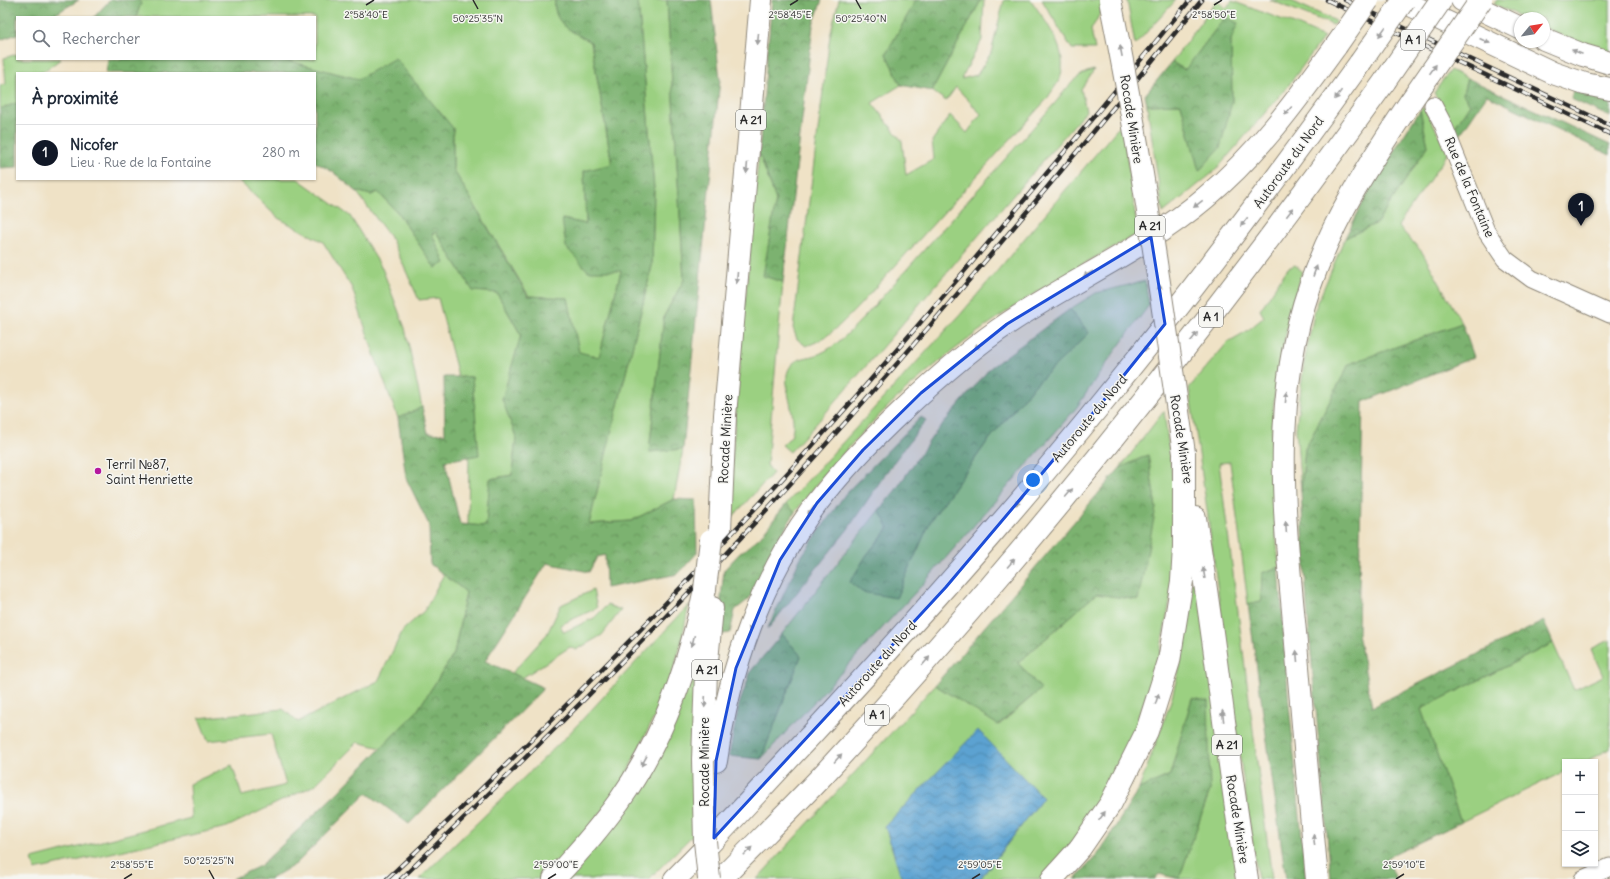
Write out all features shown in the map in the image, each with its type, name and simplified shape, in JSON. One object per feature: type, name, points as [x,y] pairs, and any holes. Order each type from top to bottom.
[{"type":"highway","name":"Rocade Minière","points":[[709,879],[705,841],[709,761],[706,672],[710,584],[761,0]]},
{"type":"highway","name":"Rocade Minière","points":[[1110,0],[1121,54],[1154,253],[1184,453],[1210,611],[1233,796],[1247,879]]},
{"type":"highway","points":[[716,879],[709,761],[726,707],[736,668],[765,592],[780,560],[800,527],[836,481],[916,397],[978,346],[1044,300],[1137,246],[1178,220],[1206,198],[1258,147],[1302,93],[1368,0]]},
{"type":"highway","points":[[1400,0],[1553,72],[1585,84],[1610,89]]},
{"type":"highway","name":"Autoroute du Nord","points":[[675,879],[843,700],[930,604],[1061,452],[1183,301],[1250,214],[1404,0]]},
{"type":"highway","name":"A 1","points":[[721,879],[821,777],[911,678],[1045,523],[1215,311],[1303,194],[1442,0]]},
{"type":"highway","points":[[1462,0],[1514,25]]},
{"type":"highway","points":[[1317,879],[1284,496],[1283,460],[1286,393],[1301,314],[1309,287],[1332,229],[1363,173],[1481,0]]},
{"type":"highway","points":[[1550,41],[1610,63]]},
{"type":"highway","points":[[1052,879],[1080,848],[1111,803],[1148,731],[1169,661],[1182,581],[1184,547],[1184,453]]},
{"type":"highway","points":[[554,879],[588,842],[620,800],[659,733],[677,692],[690,654],[710,584]]},
{"type":"street","name":"Rue de la Fontaine","points":[[1433,106],[1443,124],[1486,231],[1505,259],[1521,272],[1554,289],[1610,314]]},
{"type":"street","points":[[1583,879],[1610,867]]},
{"type":"highlighted area","points":[[1151,237],[1165,324],[1104,400],[946,587],[714,838],[716,761],[736,668],[780,560],[817,503],[863,450],[921,393],[1007,324]]},
{"type":"green space","points":[[0,0],[79,0],[52,16],[16,16],[16,34],[0,40]]},
{"type":"green space","points":[[110,0],[138,0],[141,3],[136,16],[95,16]]},
{"type":"green space","points":[[138,0],[555,0],[557,15],[561,21],[571,31],[591,42],[612,165],[584,171],[586,224],[562,219],[621,271],[599,357],[579,353],[568,298],[529,296],[453,169],[453,128],[358,79],[285,60],[316,60],[316,16],[136,16],[141,3]]},
{"type":"green space","points":[[555,0],[638,0],[654,189],[652,266],[589,524],[631,521],[674,499],[696,500],[697,553],[678,574],[606,588],[605,555],[597,557],[589,572],[547,563],[485,661],[544,688],[409,824],[367,793],[296,864],[270,879],[232,879],[260,866],[338,792],[417,711],[454,654],[466,592],[430,564],[429,525],[406,478],[398,418],[422,407],[428,433],[445,434],[444,377],[472,377],[479,455],[445,461],[460,524],[486,526],[490,479],[512,475],[516,437],[502,399],[521,335],[497,293],[473,291],[436,232],[432,234],[445,263],[435,268],[398,213],[378,192],[371,195],[356,191],[333,172],[316,163],[316,72],[106,72],[108,60],[285,60],[358,79],[395,58],[453,128],[453,169],[528,296],[568,298],[579,352],[599,357],[621,271],[588,271],[566,247],[562,219],[586,224],[584,171],[612,164],[591,42],[566,27],[557,16]]},
{"type":"green space","points":[[638,0],[667,0],[684,280],[664,316],[649,452],[683,449],[674,499],[631,521],[589,524],[652,266],[654,189]]},
{"type":"green space","points":[[667,0],[711,0],[720,79],[683,449],[649,452],[664,316],[684,280]]},
{"type":"green space","points":[[772,0],[822,0],[813,25],[783,282],[763,276],[776,200],[759,153]]},
{"type":"green space","points":[[839,0],[916,0],[886,54],[901,85],[872,103],[902,141],[906,175],[934,159],[932,141],[950,115],[967,133],[981,114],[956,87],[946,101],[932,91],[981,0],[984,0],[982,40],[961,79],[977,75],[991,53],[1004,0],[1031,0],[1049,27],[1059,47],[1062,57],[1062,68],[1059,81],[1047,99],[856,309],[827,336],[806,346],[797,339],[793,328],[830,36]]},
{"type":"green space","points":[[916,0],[981,0],[932,91],[901,85],[886,54]]},
{"type":"green space","points":[[1042,0],[1100,0],[1102,10],[1091,30],[1095,49],[1072,49]]},
{"type":"green space","points":[[1127,0],[1176,0],[1135,45]]},
{"type":"green space","points":[[1217,0],[1226,8],[1232,1],[1297,25],[1324,37],[1288,86],[1215,171],[1163,213],[1147,105],[1181,104],[1199,170],[1232,102],[1231,40],[1225,17],[1185,70],[1172,62]]},
{"type":"green space","points":[[1270,0],[1289,0],[1336,21],[1333,25]]},
{"type":"green space","points":[[1497,0],[1610,0],[1610,51],[1569,39],[1550,30],[1550,12],[1514,12],[1514,13],[1494,4]]},
{"type":"green space","points":[[1225,17],[1238,23],[1231,40],[1232,102],[1220,148],[1199,171],[1181,104],[1147,105],[1145,95],[1172,62],[1185,70]]},
{"type":"green space","points":[[16,54],[16,60],[60,60],[42,72],[16,72],[16,103],[0,109],[0,85],[6,84],[4,58]]},
{"type":"green space","points":[[1094,70],[1081,89],[1086,111],[816,424],[790,452],[782,445],[791,436],[793,429],[792,412],[787,386],[788,371],[791,366],[797,360],[814,356],[826,351],[839,342],[866,315],[1072,83],[1082,75]]},
{"type":"green space","points":[[1450,70],[1467,78],[1463,94],[1470,104],[1453,130],[1444,109],[1434,93]]},
{"type":"green space","points":[[1467,78],[1610,145],[1610,155],[1487,95],[1457,139],[1453,130],[1470,104],[1463,94]]},
{"type":"green space","points":[[1573,90],[1610,101],[1610,117],[1571,99]]},
{"type":"green space","points":[[16,103],[16,167],[0,168],[0,109]]},
{"type":"green space","points":[[1423,107],[1448,153],[1398,226],[1422,252],[1462,323],[1349,364],[1305,449],[1301,491],[1296,429],[1304,363],[1315,309],[1345,238],[1377,223],[1428,146],[1420,110]]},
{"type":"green space","points":[[1420,110],[1428,146],[1377,223],[1345,238],[1371,187]]},
{"type":"green space","points":[[1122,123],[1138,234],[1056,280],[1003,314],[952,351],[874,420],[825,474],[795,512],[786,504],[960,315]]},
{"type":"green space","points":[[759,153],[776,200],[764,276],[783,282],[767,465],[773,473],[727,523],[740,358]]},
{"type":"green space","points":[[238,180],[299,180],[350,216],[382,268],[405,328],[422,407],[398,418],[375,357],[352,288],[323,242],[278,218]]},
{"type":"green space","points":[[356,191],[371,195],[378,192],[398,213],[435,268],[431,234],[436,232],[473,290],[497,293],[521,335],[503,399],[516,437],[512,475],[490,479],[486,526],[468,525],[469,456],[478,454],[472,377],[458,376],[438,298],[419,300],[392,240]]},
{"type":"green space","points":[[1295,265],[1302,271],[1282,351],[1273,412],[1273,483],[1279,567],[1262,573],[1261,601],[1248,604],[1230,462],[1219,463],[1272,879],[1258,879],[1189,388],[1228,342],[1247,331],[1264,317],[1260,310],[1288,268]]},
{"type":"green space","points":[[1145,281],[1149,305],[1102,369],[1077,407],[923,584],[761,759],[801,656],[782,634],[879,510],[889,527],[866,556],[896,598],[931,520],[987,442],[1031,389],[1089,333],[1070,309],[1096,293]]},
{"type":"green space","points":[[1070,309],[1089,333],[1031,389],[987,442],[931,520],[896,598],[862,592],[850,582],[866,556],[889,528],[879,510],[895,491],[932,437],[990,368]]},
{"type":"green space","points":[[1462,323],[1474,357],[1363,402],[1358,634],[1372,707],[1544,621],[1553,643],[1421,709],[1461,822],[1387,858],[1396,879],[1331,879],[1307,607],[1301,491],[1305,449],[1349,364]]},
{"type":"green space","points":[[1164,411],[1178,519],[1176,571],[1157,667],[1122,760],[1101,802],[1066,851],[1040,879],[980,879],[1043,798],[885,826],[902,879],[757,879],[935,685],[999,725],[1041,689],[1018,663],[1096,594],[1156,508],[1148,455],[1120,468]]},
{"type":"green space","points":[[921,417],[926,420],[890,467],[848,529],[767,630],[801,557],[846,493]]},
{"type":"green space","points":[[1148,455],[1156,508],[1138,600],[1096,594],[1018,663],[1041,689],[998,725],[935,685],[1120,468]]},
{"type":"green space","points":[[786,504],[795,512],[777,542],[749,599],[735,610],[730,633],[717,635],[724,570],[739,554],[760,537]]},
{"type":"green space","points":[[1279,567],[1288,693],[1306,879],[1286,879],[1248,604],[1261,601],[1262,573]]},
{"type":"green space","points":[[444,574],[466,592],[454,654],[417,711],[381,748],[358,742],[315,785],[227,827],[35,870],[32,859],[191,818],[189,784],[232,765],[242,796],[286,785],[271,734],[208,741],[199,718],[283,709],[298,722],[378,681],[403,630],[424,611]]},
{"type":"green space","points":[[1200,580],[1240,879],[1179,879],[1210,790],[1192,698],[1170,775],[1139,789],[1170,704],[1180,666],[1192,581]]},
{"type":"green space","points":[[593,590],[597,608],[560,625],[564,632],[594,618],[607,605],[621,610],[602,635],[576,650],[570,647],[522,678],[512,673],[547,634],[561,605]]},
{"type":"green space","points":[[689,605],[680,648],[666,693],[616,795],[547,875],[542,879],[419,879],[566,737]]},
{"type":"green space","points":[[782,634],[801,656],[761,759],[729,756],[739,705],[751,671]]},
{"type":"green space","points":[[1610,640],[1610,749],[1590,759],[1562,759],[1562,772],[1461,822],[1421,709],[1553,643],[1574,690],[1603,676],[1591,649]]},
{"type":"green space","points":[[698,661],[693,776],[693,835],[649,879],[562,879]]},
{"type":"green space","points":[[1192,698],[1208,701],[1210,790],[1179,879],[1159,874],[1155,879],[1075,879],[1099,853],[1139,789],[1170,775]]},
{"type":"water","points":[[978,730],[1043,798],[980,879],[902,879],[885,826]]},
{"type":"railway","points":[[387,879],[578,693],[671,598],[762,501],[926,316],[1032,191],[1190,0]]},
{"type":"railway","points":[[401,879],[635,648],[771,505],[882,381],[990,255],[1202,0]]},
{"type":"railway","points":[[1327,0],[1610,134]]},
{"type":"railway","points":[[1345,0],[1610,125]]},
{"type":"place","name":"Nicofer","points":[[1581,226]]},
{"type":"place","name":"Terril №87, Saint Henriette","points":[[98,471]]}]
